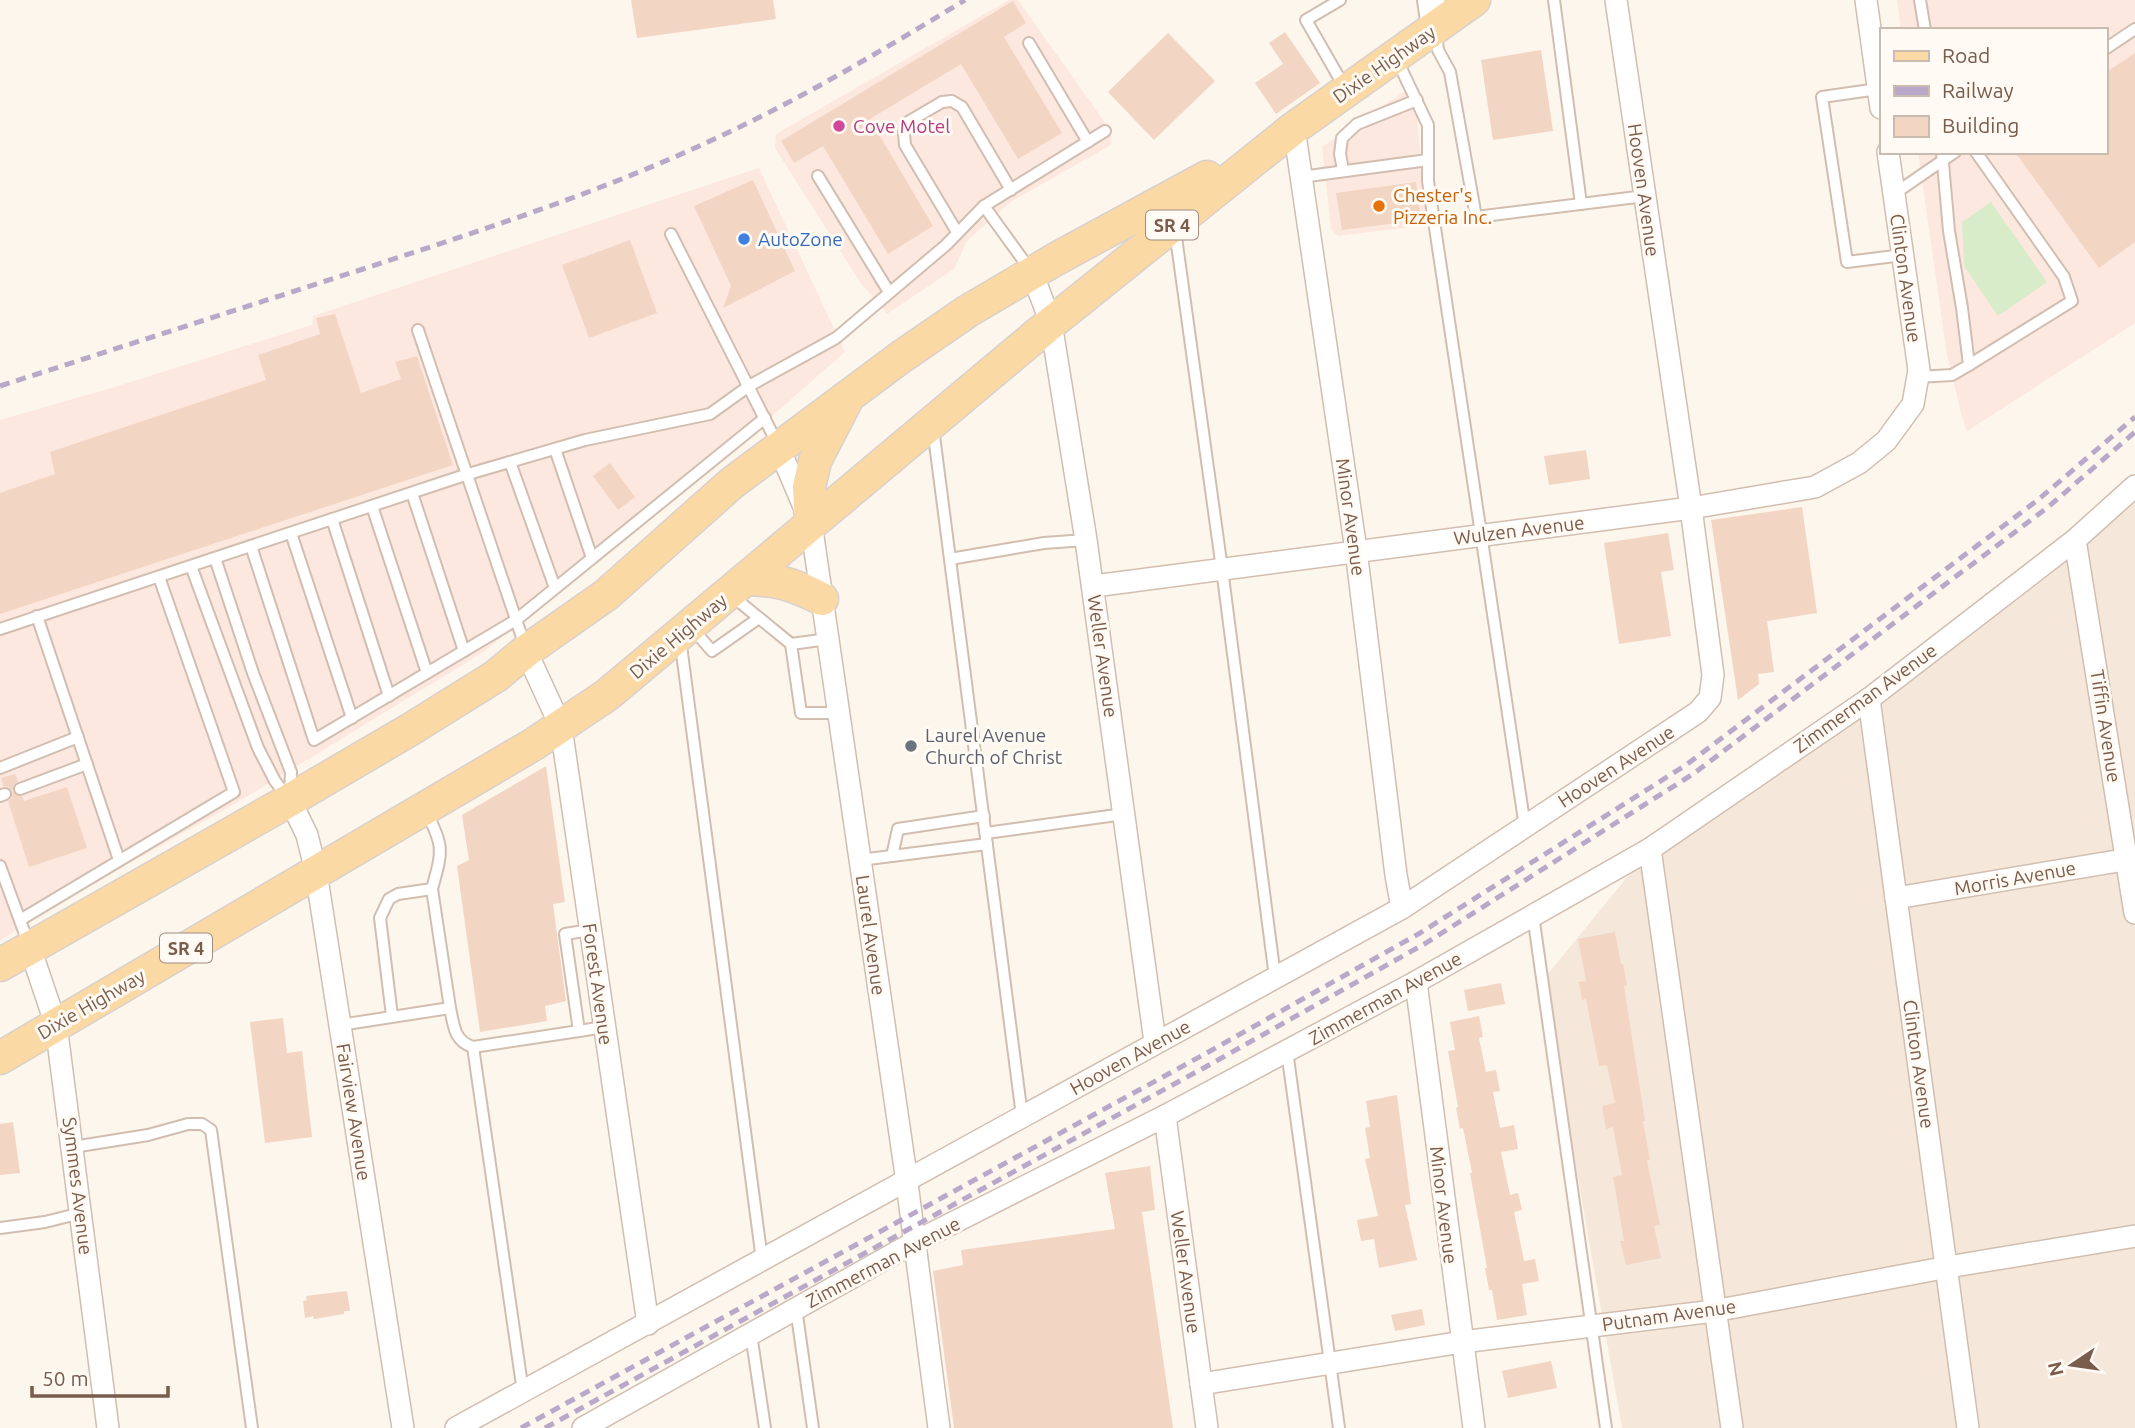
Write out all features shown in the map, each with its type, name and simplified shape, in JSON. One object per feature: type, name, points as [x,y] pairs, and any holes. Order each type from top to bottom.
[{"type":"main road","name":"Dixie Highway","points":[[0,1058],[424,809],[561,727],[607,695],[1051,323],[1294,128],[1395,55],[1433,13],[1474,0]]},
{"type":"main road","name":"Dixie Highway","points":[[0,965],[25,934],[290,800],[496,676],[526,651],[606,595],[732,483],[968,311],[1294,128]]},
{"type":"main road","points":[[811,523],[809,487],[815,461],[847,397]]},
{"type":"main road","points":[[737,586],[770,580],[793,584],[822,599]]},
{"type":"street","name":"Hooven Avenue","points":[[906,1180],[1402,908],[1698,712],[1710,698],[1713,676],[1616,0]]},
{"type":"street","points":[[1866,0],[1880,98]]},
{"type":"street","name":"Minor Avenue","points":[[1294,128],[1356,550],[1402,908]]},
{"type":"street","name":"Clinton Avenue","points":[[1888,154],[1919,370],[1913,404]]},
{"type":"street","name":"Weller Avenue","points":[[1032,273],[1051,323],[1094,586],[1155,1042]]},
{"type":"street","name":"Wulzen Avenue","points":[[1094,586],[1690,508],[1815,487],[1859,463],[1885,441],[1913,404]]},
{"type":"street","name":"Laurel Avenue","points":[[779,448],[811,523],[915,1242],[939,1428]]},
{"type":"street","name":"Zimmerman Avenue","points":[[583,1428],[915,1242],[1165,1116],[1416,982],[1650,849],[1869,699],[2075,540],[2135,486]]},
{"type":"street","name":"Tiffin Avenue","points":[[2075,540],[2132,858],[2135,913]]},
{"type":"street","name":"Forest Avenue","points":[[526,651],[561,727],[648,1324]]},
{"type":"street","name":"Clinton Avenue","points":[[1869,699],[1968,1428]]},
{"type":"street","name":"Fairview Avenue","points":[[290,800],[307,835],[316,872],[403,1428]]},
{"type":"street","points":[[1650,849],[1732,1428]]},
{"type":"street","name":"Morris Avenue","points":[[1896,898],[2132,858]]},
{"type":"street","name":"Symmes Avenue","points":[[25,934],[57,1025],[108,1428]]},
{"type":"street","name":"Minor Avenue","points":[[1416,982],[1474,1428]]},
{"type":"street","name":"Weller Avenue","points":[[1165,1116],[1207,1428]]},
{"type":"street","points":[[456,1428],[906,1180]]},
{"type":"street","name":"Putnam Avenue","points":[[1201,1384],[1462,1342],[1714,1311],[1948,1267],[2135,1236]]},
{"type":"lane","points":[[1340,0],[1306,20],[1347,90]]},
{"type":"lane","points":[[1555,0],[1581,204]]},
{"type":"lane","points":[[1920,0],[1925,28]]},
{"type":"lane","points":[[1433,13],[1438,50],[1450,72],[1476,217],[1645,196]]},
{"type":"lane","points":[[2107,49],[2135,29]]},
{"type":"lane","points":[[1029,43],[1088,142]]},
{"type":"lane","points":[[1395,55],[1428,125],[1428,181],[1525,827]]},
{"type":"lane","points":[[1880,98],[1822,97],[1847,262],[1903,255]]},
{"type":"lane","points":[[1343,170],[1340,154],[1342,138],[1357,124],[1417,100]]},
{"type":"lane","points":[[957,232],[905,145],[904,132],[908,122],[942,102],[951,101],[962,107],[1011,190]]},
{"type":"lane","points":[[0,629],[466,475],[585,440],[709,414],[749,386],[836,338],[946,245],[984,206],[1105,131]]},
{"type":"lane","points":[[1918,377],[1952,375],[2072,301],[2064,277],[1977,154]]},
{"type":"lane","points":[[1894,194],[1943,156]]},
{"type":"lane","points":[[1943,156],[1949,231],[1969,365]]},
{"type":"lane","points":[[1301,177],[1428,160]]},
{"type":"lane","points":[[818,176],[889,292]]},
{"type":"lane","points":[[984,206],[1032,273]]},
{"type":"lane","points":[[1174,224],[1275,977]]},
{"type":"lane","points":[[671,234],[779,448]]},
{"type":"lane","points":[[418,330],[526,651]]},
{"type":"lane","points":[[251,546],[314,740],[516,620],[765,418]]},
{"type":"lane","points":[[933,422],[1022,1116]]},
{"type":"lane","points":[[555,449],[592,558]]},
{"type":"lane","points":[[510,462],[555,588]]},
{"type":"lane","points":[[412,492],[464,651]]},
{"type":"lane","points":[[372,506],[427,673]]},
{"type":"lane","points":[[332,519],[389,696]]},
{"type":"lane","points":[[291,533],[352,718]]},
{"type":"lane","points":[[950,559],[1044,543],[1086,540]]},
{"type":"lane","points":[[215,558],[253,673],[291,772],[290,800]]},
{"type":"lane","points":[[191,566],[258,748],[275,781],[290,800]]},
{"type":"lane","points":[[0,866],[25,934],[119,860],[234,792],[159,577]]},
{"type":"lane","points":[[737,586],[759,618],[791,643],[801,713],[839,713]]},
{"type":"lane","points":[[37,617],[119,860]]},
{"type":"lane","points":[[685,631],[712,651],[759,618]]},
{"type":"lane","points":[[685,631],[762,1260]]},
{"type":"lane","points":[[791,643],[828,639]]},
{"type":"lane","points":[[233,681],[253,673]]},
{"type":"lane","points":[[0,768],[78,737]]},
{"type":"lane","points":[[20,789],[87,764]]},
{"type":"lane","points":[[424,809],[442,846],[432,889],[457,1037],[473,1047],[604,1027]]},
{"type":"lane","points":[[860,860],[1124,814]]},
{"type":"lane","points":[[892,856],[898,829],[984,816]]},
{"type":"lane","points":[[392,1016],[380,918],[389,900],[398,894],[432,889]]},
{"type":"lane","points":[[1533,915],[1606,1428]]},
{"type":"lane","points":[[579,1031],[565,934],[590,930]]},
{"type":"lane","points":[[340,1025],[450,1008]]},
{"type":"lane","points":[[473,1047],[523,1392]]},
{"type":"lane","points":[[1287,1051],[1339,1428]]},
{"type":"lane","points":[[73,1147],[148,1135],[188,1125],[202,1124],[211,1130],[253,1428]]},
{"type":"lane","points":[[0,1228],[44,1222],[81,1213]]},
{"type":"lane","points":[[796,1308],[813,1428]]},
{"type":"lane","points":[[751,1334],[765,1428]]},
{"type":"shaded area","points":[[1009,0],[1018,0],[1111,131],[1111,145],[1012,201],[967,241],[954,269],[887,314],[860,282],[775,148],[776,134]]},
{"type":"shaded area","points":[[1897,0],[2135,0],[2135,323],[1967,431],[1947,355],[1918,154],[2107,154],[2107,28],[1901,28]]},
{"type":"shaded area","points":[[1414,85],[1427,225],[1338,236],[1331,229],[1322,147]]},
{"type":"shaded area","points":[[759,168],[845,352],[709,471],[482,653],[248,796],[40,914],[0,941],[0,420],[312,325],[313,316]]},
{"type":"shaded area","points":[[2135,486],[2135,1428],[1622,1428],[1543,980],[1650,849],[1869,699]]},
{"type":"green space","points":[[1991,202],[2047,282],[1998,316],[1964,266],[1962,222]]},
{"type":"building","points":[[631,0],[773,0],[776,19],[637,38]]},
{"type":"building","name":"Cove Motel","points":[[1013,1],[1026,23],[1004,37],[1062,133],[1018,159],[961,64],[870,119],[933,226],[888,254],[823,146],[794,163],[781,141]]},
{"type":"building","points":[[1285,32],[1320,83],[1276,114],[1255,83],[1283,64],[1269,43]]},
{"type":"building","points":[[1168,33],[1215,81],[1154,140],[1108,92]]},
{"type":"building","points":[[1541,50],[1553,131],[1493,140],[1481,60]]},
{"type":"building","points":[[2135,53],[2135,242],[2099,268],[2016,154],[2107,154],[2107,72]]},
{"type":"building","name":"AutoZone","points":[[753,180],[795,271],[723,308],[731,286],[694,206]]},
{"type":"building","name":"Chester's Pizzeria Inc.","points":[[1416,182],[1421,220],[1342,230],[1336,193]]},
{"type":"building","points":[[630,240],[657,313],[589,338],[562,265]]},
{"type":"building","points":[[335,314],[361,393],[401,379],[395,362],[417,356],[453,465],[0,614],[0,493],[55,474],[50,452],[266,380],[258,355],[320,334],[316,318]]},
{"type":"building","points":[[1586,450],[1590,479],[1549,485],[1544,456]]},
{"type":"building","points":[[610,463],[635,497],[618,510],[593,476]]},
{"type":"building","points":[[1802,507],[1817,613],[1767,621],[1774,672],[1758,674],[1759,684],[1738,700],[1711,520]]},
{"type":"building","points":[[1668,533],[1674,570],[1661,572],[1671,636],[1619,644],[1604,543]]},
{"type":"building","points":[[546,766],[565,902],[553,904],[566,1001],[545,1006],[547,1021],[480,1032],[457,866],[469,860],[462,815]]},
{"type":"building","points":[[15,774],[18,781],[12,791],[22,796],[24,801],[67,787],[87,848],[29,867],[8,801],[12,798],[12,792],[9,787],[3,786],[1,778]]},
{"type":"building","points":[[1615,932],[1627,985],[1624,986],[1645,1121],[1650,1160],[1647,1160],[1660,1225],[1654,1226],[1661,1258],[1626,1265],[1620,1241],[1624,1241],[1613,1177],[1622,1175],[1613,1127],[1606,1129],[1602,1106],[1615,1103],[1607,1065],[1599,1066],[1586,999],[1582,1000],[1579,982],[1586,981],[1578,939]]},
{"type":"building","points":[[1501,983],[1505,1004],[1468,1011],[1464,990]]},
{"type":"building","points":[[1479,1016],[1483,1037],[1479,1038],[1486,1072],[1496,1070],[1500,1091],[1493,1092],[1500,1128],[1514,1125],[1518,1149],[1501,1152],[1510,1195],[1518,1193],[1522,1210],[1514,1212],[1524,1261],[1535,1259],[1539,1281],[1522,1284],[1527,1315],[1497,1320],[1492,1290],[1489,1290],[1472,1173],[1463,1128],[1460,1129],[1448,1051],[1455,1050],[1450,1022]]},
{"type":"building","points":[[283,1018],[287,1053],[302,1051],[312,1137],[265,1143],[250,1022]]},
{"type":"building","points":[[1397,1095],[1411,1204],[1405,1205],[1417,1260],[1379,1268],[1374,1239],[1361,1241],[1357,1220],[1378,1216],[1365,1159],[1370,1158],[1365,1128],[1370,1127],[1366,1101]]},
{"type":"building","points":[[13,1122],[20,1173],[0,1175],[0,1124]]},
{"type":"building","points":[[1150,1166],[1155,1210],[1142,1212],[1173,1428],[954,1428],[933,1271],[963,1265],[961,1250],[1115,1229],[1105,1173]]},
{"type":"building","points":[[347,1291],[350,1311],[314,1319],[313,1316],[305,1318],[303,1301],[307,1300],[306,1296]]},
{"type":"building","points":[[1422,1309],[1425,1325],[1395,1331],[1391,1315]]},
{"type":"building","points":[[1551,1361],[1557,1388],[1508,1398],[1502,1371]]},
{"type":"railway","points":[[0,386],[455,239],[636,173],[725,134],[817,87],[965,0]]},
{"type":"railway","points":[[521,1428],[1203,1055],[1420,933],[1686,765],[2039,499],[2135,417]]},
{"type":"railway","points":[[545,1428],[1209,1065],[1426,943],[1693,774],[2047,508],[2135,432]]},
{"type":"place","name":"Cove Motel","points":[[839,126]]},
{"type":"place","name":"Chester's Pizzeria Inc.","points":[[1379,206]]},
{"type":"place","name":"AutoZone","points":[[744,239]]},
{"type":"place","name":"Laurel Avenue Church of Christ","points":[[911,746]]}]
